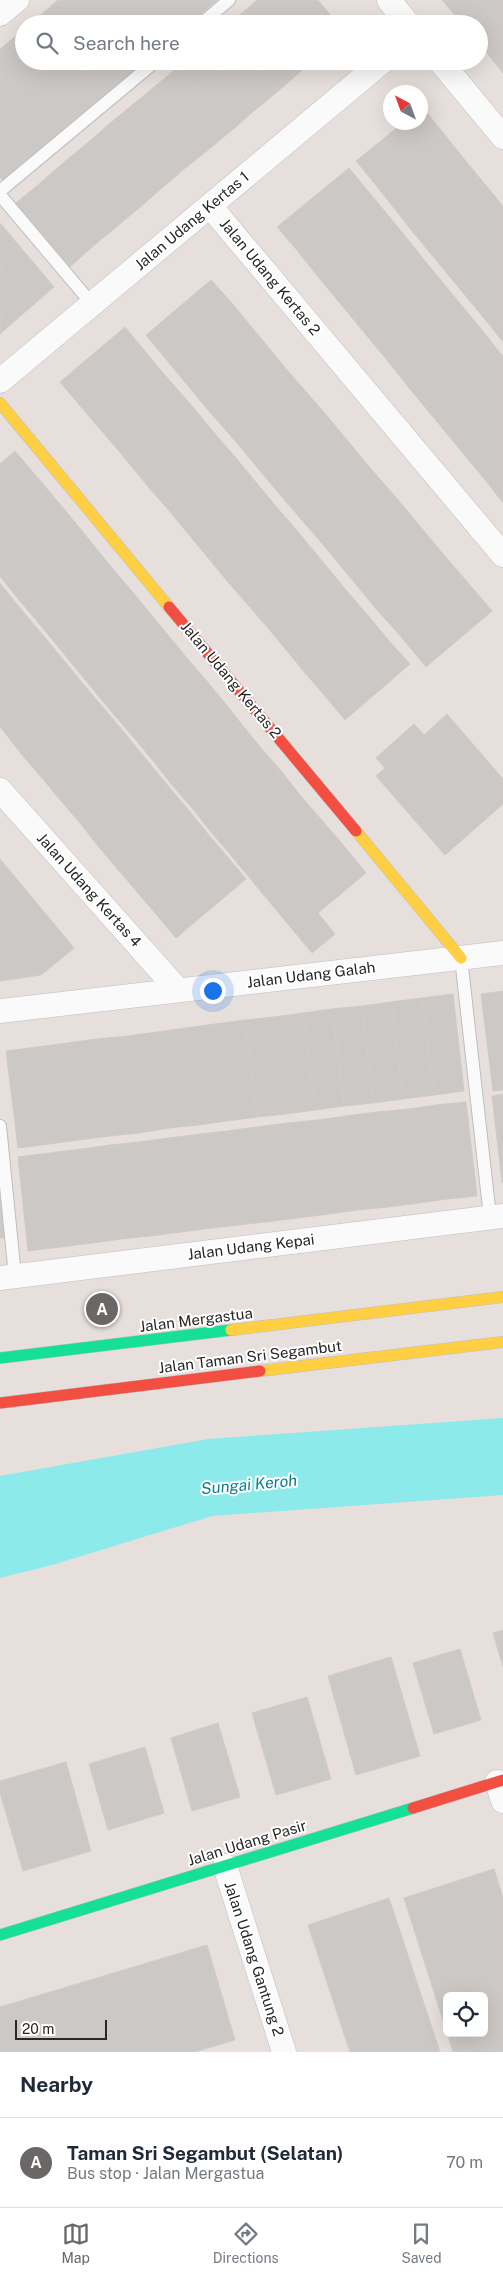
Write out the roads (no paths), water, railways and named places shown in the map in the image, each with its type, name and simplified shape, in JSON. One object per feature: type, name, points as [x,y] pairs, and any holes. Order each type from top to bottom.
[{"type":"street","points":[[0,14],[17,0]]},
{"type":"street","points":[[389,0],[401,15]]},
{"type":"street","name":"Jalan Udang Kertas 1","points":[[0,381],[372,70]]},
{"type":"street","points":[[447,70],[503,137]]},
{"type":"street","name":"Jalan Udang Kertas 2","points":[[210,206],[503,555]]},
{"type":"street","name":"Jalan Udang Kertas 2","points":[[0,402],[461,958]]},
{"type":"street","name":"Jalan Udang Kertas 4","points":[[0,790],[178,990]]},
{"type":"street","name":"Jalan Udang Galah","points":[[0,1011],[503,953]]},
{"type":"street","name":"Jalan Udang Kepai","points":[[8,1277],[496,1216]]},
{"type":"street","name":"Jalan Mergastua","points":[[0,1358],[503,1297]]},
{"type":"street","name":"Jalan Taman Sri Segambut","points":[[0,1403],[503,1342]]},
{"type":"street","name":"Jalan Udang Pasir","points":[[0,1936],[225,1866],[501,1788]]},
{"type":"street","name":"Jalan Udang Gantung 2","points":[[225,1866],[284,2052]]},
{"type":"lane","points":[[212,15],[229,0]]},
{"type":"lane","points":[[0,191],[145,70]]},
{"type":"lane","points":[[0,195],[92,304]]},
{"type":"lane","points":[[461,958],[496,1216]]},
{"type":"lane","points":[[0,1126],[8,1277]]},
{"type":"water","name":"Sungai Keroh","points":[[503,1418],[503,1495],[212,1516],[52,1565],[0,1578],[0,1476],[208,1439]]},
{"type":"place","name":"Taman Sri Segambut (Selatan)","points":[[102,1309]]}]
